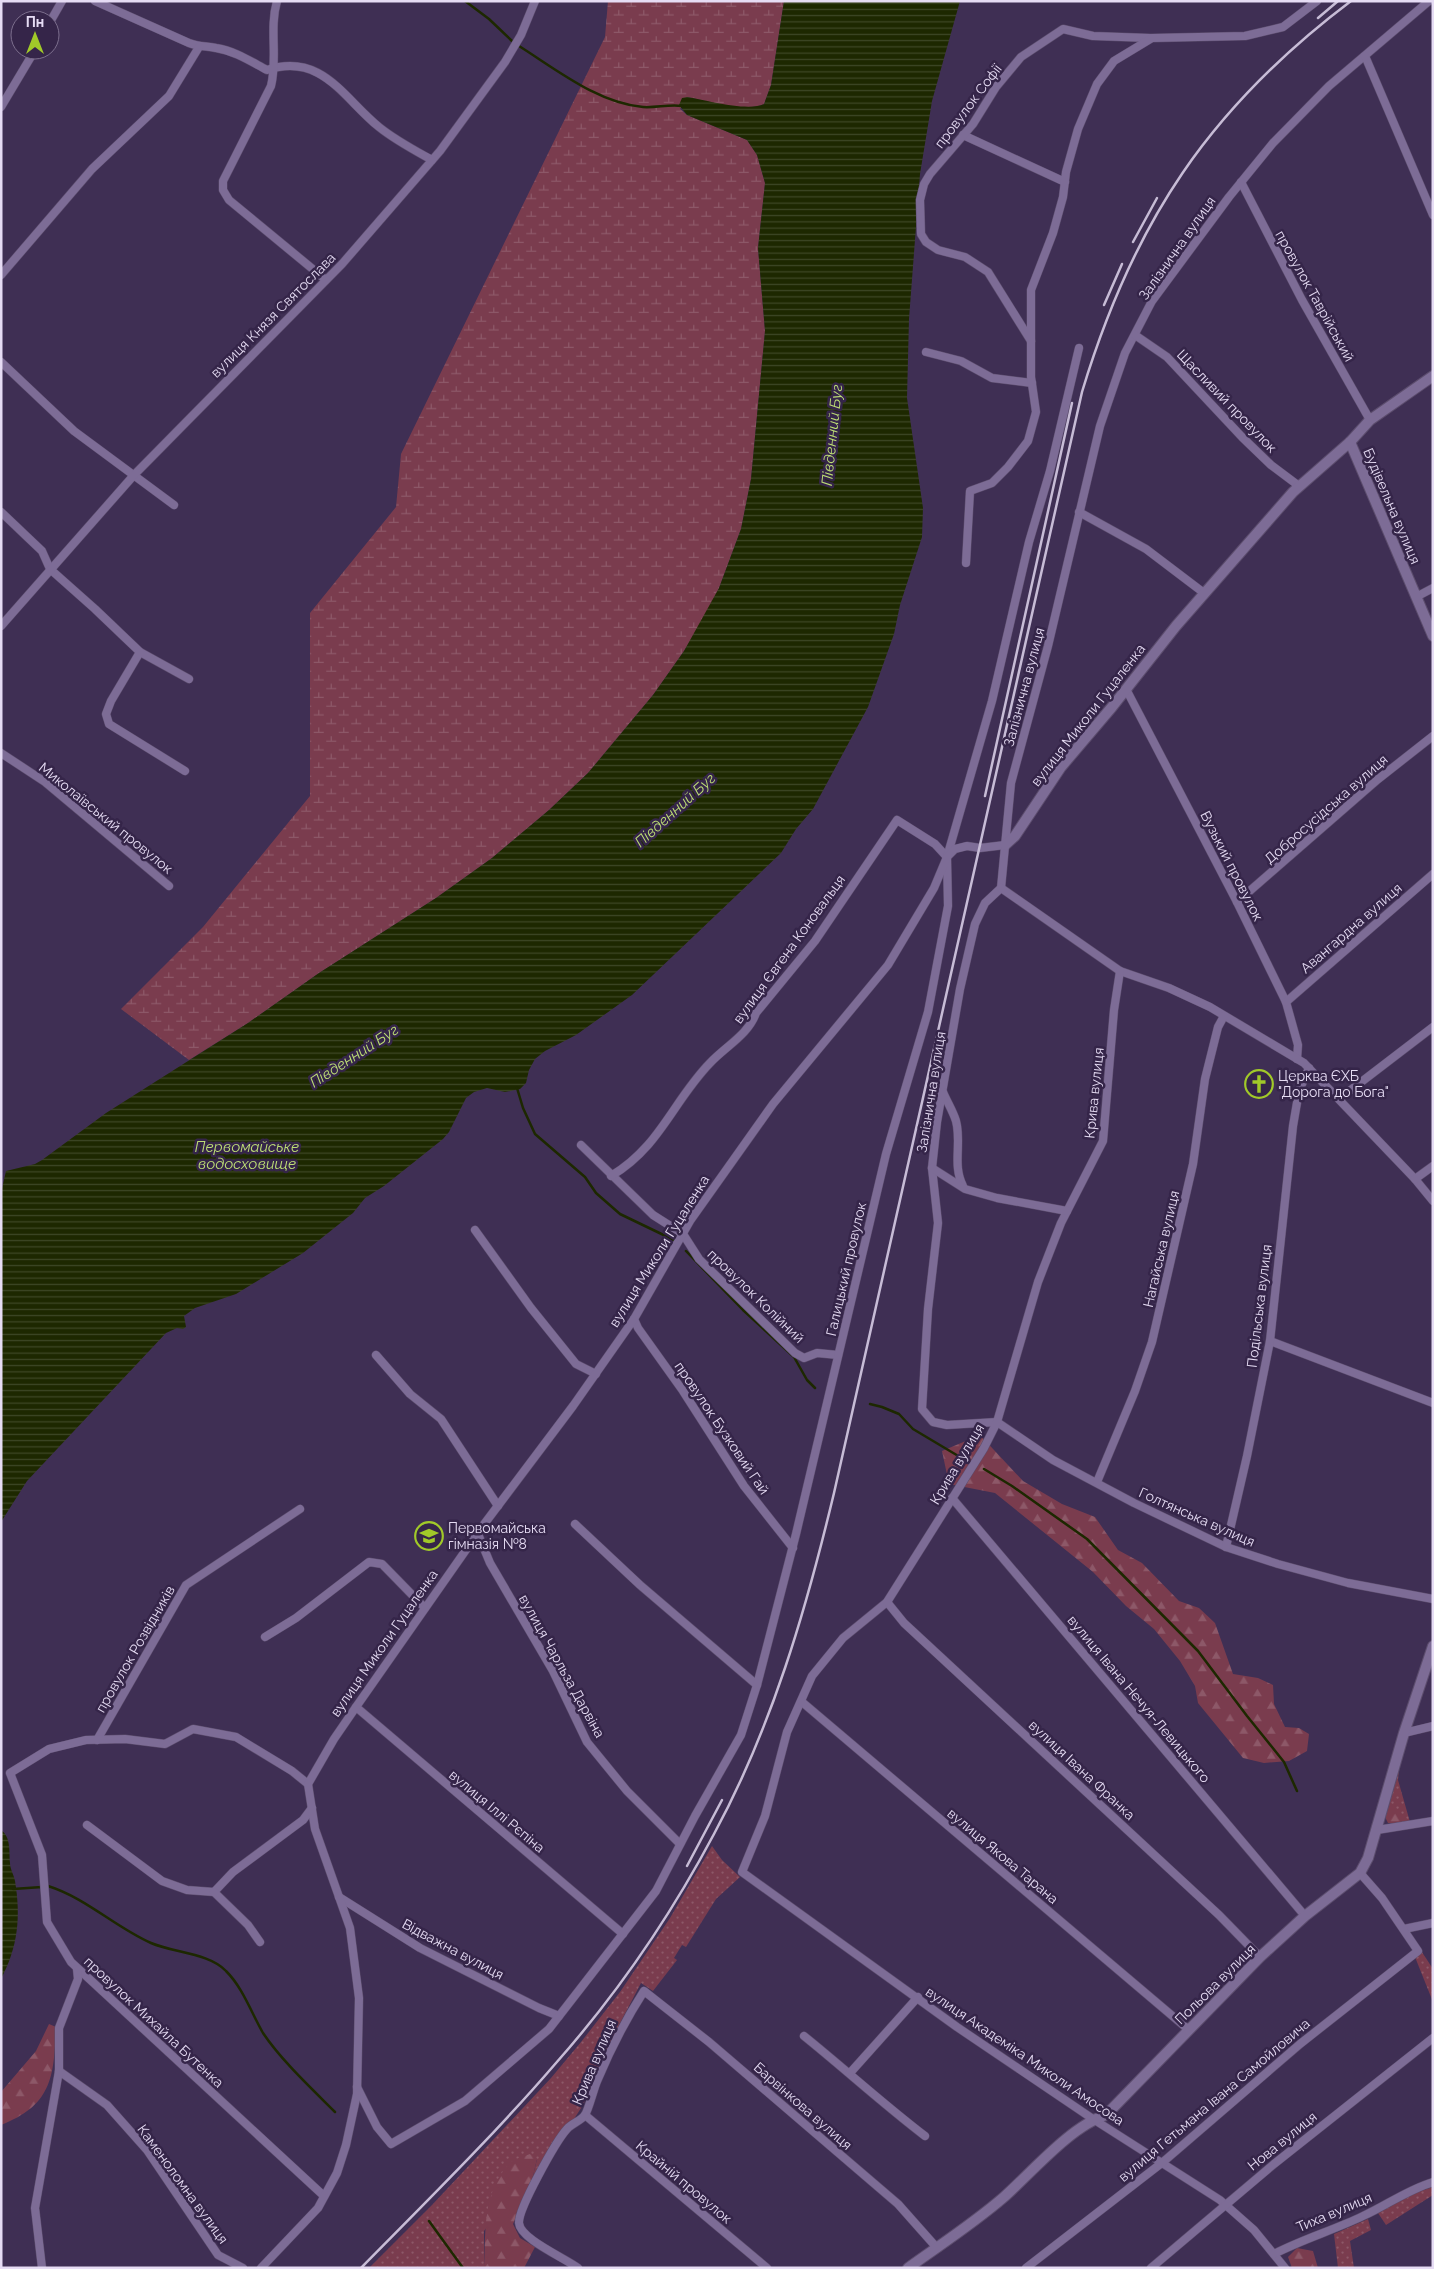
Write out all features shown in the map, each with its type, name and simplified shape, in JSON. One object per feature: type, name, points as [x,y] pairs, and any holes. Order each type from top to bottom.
[{"type":"street","points":[[95,1],[199,47],[216,48],[236,53],[267,70],[274,67],[297,66],[319,73],[348,95],[378,127],[432,160]]},
{"type":"street","points":[[277,1],[274,67],[271,86],[230,166],[223,181],[222,190],[230,200],[326,280]]},
{"type":"street","name":"вулиця Князя Святослава","points":[[1,626],[134,474],[326,280],[432,160],[505,62],[521,35],[535,1]]},
{"type":"street","name":"провулок Софії","points":[[1031,342],[988,272],[965,258],[938,250],[926,242],[921,234],[920,200],[924,184],[930,174],[963,135],[996,87],[1021,57],[1063,29],[1094,36],[1152,38],[1245,36],[1283,27],[1318,1]]},
{"type":"street","name":"Залізнична вулиця","points":[[997,1422],[947,1425],[933,1422],[922,1409],[928,1309],[938,1224],[932,1168],[937,1122],[960,989],[975,924],[985,903],[1001,888],[1011,783],[1048,646],[1100,426],[1125,353],[1152,301],[1241,182],[1273,143],[1329,86],[1429,1]]},
{"type":"street","points":[[966,563],[970,491],[992,482],[1008,467],[1028,441],[1036,412],[1032,382],[1031,290],[1054,234],[1078,129],[1097,84],[1114,61],[1152,38]]},
{"type":"street","points":[[1,275],[92,169],[169,96],[199,47]]},
{"type":"street","points":[[1365,56],[1433,215]]},
{"type":"street","points":[[1,107],[29,60]]},
{"type":"street","points":[[963,135],[1065,182]]},
{"type":"street","name":"провулок Таврійський","points":[[1241,182],[1302,300],[1370,420]]},
{"type":"street","name":"Щасливий провулок","points":[[1135,335],[1167,356],[1242,437],[1271,465],[1299,486]]},
{"type":"street","points":[[947,857],[992,701],[1027,551],[1050,470],[1079,348]]},
{"type":"street","points":[[926,352],[960,361],[992,378],[1032,382]]},
{"type":"street","points":[[1,362],[74,431],[174,505]]},
{"type":"street","name":"вулиця Миколи Гуцаленка","points":[[1005,845],[1015,836],[1061,767],[1204,593],[1299,486],[1350,442],[1370,420],[1433,376]]},
{"type":"street","name":"Будівельна вулиця","points":[[1350,442],[1433,636]]},
{"type":"street","points":[[1,512],[42,551],[50,569],[140,652],[189,679]]},
{"type":"street","points":[[1080,512],[1146,549],[1179,572],[1204,593]]},
{"type":"street","points":[[1416,596],[1433,588]]},
{"type":"street","points":[[140,652],[111,700],[106,714],[109,724],[185,771]]},
{"type":"street","name":"Вузький провулок","points":[[1126,689],[1237,902],[1286,1002],[1298,1045],[1297,1059]]},
{"type":"street","name":"Добросусідська вулиця","points":[[1237,902],[1377,780],[1433,736]]},
{"type":"street","name":"Миколаївський провулок","points":[[1,754],[45,782],[169,886]]},
{"type":"street","name":"вулиця Євгена Коновальця","points":[[611,1176],[643,1152],[709,1064],[751,1026],[756,1013],[815,941],[896,820],[935,844],[947,857]]},
{"type":"street","points":[[947,857],[955,849],[967,846],[980,848],[1005,845]]},
{"type":"street","name":"вулиця Миколи Гуцаленка","points":[[308,1784],[334,1739],[425,1608],[596,1374],[634,1318],[683,1234],[772,1104],[888,965],[934,888],[947,857]]},
{"type":"street","name":"Галицький провулок","points":[[357,2087],[377,2128],[391,2144],[465,2101],[549,2029],[656,1891],[741,1735],[757,1685],[793,1548],[886,1154],[928,1012],[948,906],[947,857]]},
{"type":"street","name":"Авангардна вулиця","points":[[1286,1002],[1433,874]]},
{"type":"street","points":[[1001,888],[1120,971],[1169,988],[1224,1016],[1297,1059],[1309,1068],[1433,1201]]},
{"type":"street","name":"Крива вулиця","points":[[742,1872],[764,1816],[788,1732],[812,1676],[843,1638],[886,1602],[984,1448],[997,1422],[1038,1282],[1067,1211],[1104,1141],[1114,1010],[1120,971]]},
{"type":"street","name":"Нагайська вулиця","points":[[1097,1482],[1135,1391],[1152,1342],[1193,1164],[1205,1079],[1218,1027],[1224,1016]]},
{"type":"street","points":[[1338,1099],[1433,1027]]},
{"type":"street","name":"Подільська вулиця","points":[[1226,1547],[1248,1456],[1270,1341],[1293,1126],[1299,1091],[1309,1068]]},
{"type":"street","points":[[943,1092],[956,1121],[958,1176],[964,1188]]},
{"type":"street","name":"провулок Колійний","points":[[581,1145],[653,1215],[683,1234],[699,1259],[795,1353],[804,1358],[817,1353],[838,1355]]},
{"type":"street","points":[[1414,1179],[1433,1166]]},
{"type":"street","points":[[932,1168],[964,1188],[997,1198],[1067,1211]]},
{"type":"street","points":[[475,1230],[531,1308],[576,1364],[596,1374]]},
{"type":"street","name":"провулок Бузковий Гай","points":[[634,1318],[638,1328],[683,1391],[744,1486],[793,1548]]},
{"type":"street","points":[[1270,1341],[1433,1403]]},
{"type":"street","points":[[376,1356],[410,1394],[441,1419],[498,1506]]},
{"type":"street","name":"Голтянська вулиця","points":[[997,1422],[1053,1460],[1097,1482],[1134,1504],[1226,1547],[1278,1564],[1348,1583],[1433,1599]]},
{"type":"street","name":"вулиця Івана Нечуя-Левицького","points":[[952,1498],[1305,1916]]},
{"type":"street","name":"провулок Розвідників","points":[[96,1740],[186,1585],[300,1509]]},
{"type":"street","points":[[575,1524],[640,1585],[757,1685]]},
{"type":"street","name":"вулиця Чарльза Дарвіна","points":[[478,1534],[490,1563],[553,1671],[587,1742],[627,1791],[680,1844]]},
{"type":"street","points":[[265,1637],[296,1618],[369,1562],[382,1564],[425,1608]]},
{"type":"street","name":"вулиця Івана Франка","points":[[886,1602],[904,1623],[1212,1909],[1260,1957]]},
{"type":"street","name":"Польова вулиця","points":[[908,2268],[1002,2198],[1093,2119],[1106,2115],[1260,1957],[1305,1916],[1360,1873],[1368,1858],[1404,1733],[1433,1646]]},
{"type":"street","name":"вулиця Якова Тарана","points":[[802,1702],[1189,2030]]},
{"type":"street","name":"вулиця Іллі Рєпіна","points":[[356,1707],[623,1934]]},
{"type":"street","points":[[1404,1733],[1433,1726]]},
{"type":"street","points":[[96,1740],[125,1739],[165,1744],[193,1729],[236,1737],[292,1771],[308,1784],[315,1829],[350,1928],[359,1998],[357,2087],[346,2145],[337,2173],[318,2208],[261,2268]]},
{"type":"street","name":"провулок Михайла Бутенка","points":[[96,1740],[86,1740],[49,1749],[10,1773],[42,1855],[46,1922],[78,1969],[324,2196]]},
{"type":"street","points":[[214,1892],[233,1872],[303,1820],[312,1808]]},
{"type":"street","points":[[1377,1830],[1433,1821]]},
{"type":"street","points":[[87,1825],[162,1881],[187,1890],[214,1892],[248,1925],[260,1942]]},
{"type":"street","name":"вулиця Академіка Миколи Амосова","points":[[742,1872],[918,1997],[957,2027],[1093,2119],[1226,2204],[1254,2230],[1285,2268]]},
{"type":"street","points":[[1360,1873],[1382,1898],[1404,1929],[1433,1923]]},
{"type":"street","name":"Відважна вулиця","points":[[339,1897],[420,1948],[539,2008],[559,2016]]},
{"type":"street","name":"вулиця Гетьмана Івана Самойловича","points":[[1026,2268],[1163,2162],[1300,2044],[1418,1951],[1404,1929]]},
{"type":"street","points":[[42,2268],[35,2208],[59,2071],[59,2028],[78,1979],[78,1969]]},
{"type":"street","name":"Крива вулиця","points":[[578,2268],[521,2231],[519,2222],[522,2211],[550,2153],[568,2128],[585,2115],[610,2051],[625,2020],[644,1991]]},
{"type":"street","name":"Барвінкова вулиця","points":[[644,1991],[709,2042],[898,2204],[937,2248]]},
{"type":"street","points":[[850,2073],[918,1997]]},
{"type":"street","points":[[804,2036],[925,2136]]},
{"type":"street","name":"Нова вулиця","points":[[1150,2268],[1352,2100],[1433,2038]]},
{"type":"street","name":"Каменоломна вулиця","points":[[59,2071],[107,2105],[147,2150],[218,2255],[243,2268]]},
{"type":"street","name":"Крайній провулок","points":[[585,2115],[767,2268]]},
{"type":"street","name":"Тиха вулиця","points":[[1274,2254],[1298,2241],[1366,2214],[1403,2193],[1433,2182]]},
{"type":"green space","points":[[608,1],[784,1],[771,85],[764,104],[737,107],[687,97],[680,109],[687,115],[747,140],[757,155],[765,183],[758,248],[765,331],[751,479],[741,529],[719,588],[708,611],[684,651],[653,695],[588,773],[549,810],[492,858],[436,898],[189,1060],[121,1009],[203,927],[310,796],[310,613],[396,507],[401,454],[605,37]]},
{"type":"green space","points":[[980,1435],[1023,1481],[1062,1504],[1095,1517],[1118,1550],[1142,1563],[1179,1601],[1199,1608],[1215,1623],[1233,1674],[1258,1678],[1273,1685],[1274,1704],[1285,1727],[1299,1728],[1309,1734],[1307,1751],[1289,1761],[1264,1763],[1243,1758],[1198,1703],[1195,1686],[1180,1661],[1154,1629],[1126,1606],[1093,1572],[995,1493],[949,1484],[942,1451]]},
{"type":"green space","points":[[1399,1770],[1398,1780],[1410,1822],[1400,1823],[1386,1807]]},
{"type":"green space","points":[[1391,1805],[1399,1813],[1402,1821],[1400,1823],[1388,1823],[1386,1819],[1386,1807]]},
{"type":"green space","points":[[712,1846],[722,1860],[740,1877],[716,1899],[686,1947],[682,1945],[674,1958],[677,1960],[653,1991],[641,1983],[617,2029],[583,2105],[574,2119],[553,2141],[532,2180],[537,2159],[484,2231],[484,2268],[369,2268],[432,2205],[551,2078],[581,2042],[620,1992],[670,1918]]},
{"type":"green space","points":[[1418,1946],[1433,1969],[1433,2002],[1415,1957]]},
{"type":"green space","points":[[49,2024],[56,2027],[54,2061],[47,2087],[31,2108],[1,2125],[1,2092],[36,2051]]},
{"type":"green space","points":[[530,2154],[537,2159],[532,2180],[513,2224],[520,2238],[535,2247],[524,2268],[484,2268],[487,2213],[494,2187],[500,2175],[511,2162]]},
{"type":"green space","points":[[1433,2187],[1433,2195],[1386,2225],[1378,2213],[1408,2195]]},
{"type":"green space","points":[[1368,2219],[1371,2230],[1350,2241],[1354,2268],[1338,2268],[1334,2234]]},
{"type":"green space","points":[[1297,2248],[1313,2251],[1318,2268],[1292,2268],[1288,2257]]},
{"type":"water","name":"Первомайське водосховище","points":[[784,1],[960,1],[932,101],[920,174],[909,319],[907,398],[923,508],[922,537],[900,605],[894,634],[868,707],[813,809],[796,829],[781,853],[632,995],[576,1035],[545,1051],[535,1059],[529,1070],[526,1083],[520,1089],[505,1092],[487,1088],[474,1092],[466,1098],[449,1132],[443,1139],[384,1186],[365,1198],[353,1213],[303,1253],[236,1294],[195,1308],[184,1316],[186,1327],[183,1329],[177,1328],[166,1333],[27,1481],[1,1522],[1,1193],[6,1171],[35,1164],[42,1160],[106,1113],[248,1023],[319,973],[436,898],[492,858],[549,810],[588,773],[653,695],[684,651],[719,588],[741,529],[751,479],[765,331],[758,248],[765,183],[757,155],[747,140],[687,115],[679,105],[682,98],[687,97],[748,107],[764,104],[771,85]]},
{"type":"water","points":[[1,1830],[8,1840],[10,1865],[17,1894],[18,1919],[11,1955],[1,1979]]},
{"type":"waterway","points":[[465,1],[489,19],[512,41]]},
{"type":"waterway","points":[[519,46],[578,84],[610,99],[643,107],[682,106]]},
{"type":"waterway","points":[[517,1088],[523,1108],[535,1134],[585,1177],[596,1193],[620,1214],[674,1240]]},
{"type":"waterway","points":[[686,1251],[743,1310],[794,1357],[807,1380],[815,1388]]},
{"type":"waterway","points":[[870,1404],[899,1414],[913,1429],[965,1460]]},
{"type":"waterway","points":[[984,1469],[1012,1486],[1087,1539],[1198,1651],[1284,1762],[1297,1791]]},
{"type":"waterway","points":[[48,1886],[88,1905],[151,1943],[201,1957],[219,1965],[237,1985],[270,2043],[297,2074],[335,2112]]},
{"type":"waterway","points":[[13,1889],[42,1887]]},
{"type":"waterway","points":[[429,2221],[463,2268]]},
{"type":"railway","points":[[1318,18],[1338,1]]},
{"type":"railway","points":[[361,2268],[509,2116],[579,2037],[600,2010],[642,1953],[680,1894],[714,1834],[753,1752],[770,1710],[799,1624],[834,1493],[1082,392],[1102,331],[1126,275],[1152,222],[1182,173],[1217,127],[1256,83],[1301,42],[1351,1]]},
{"type":"railway","points":[[1133,242],[1157,198]]},
{"type":"railway","points":[[1104,305],[1122,264]]},
{"type":"railway","points":[[985,796],[1072,403]]},
{"type":"railway","points":[[687,1866],[722,1800]]},
{"type":"place","name":"Церква ЄХБ \"Дорога до Бога\"","points":[[1259,1084]]},
{"type":"place","name":"Первомайська гімназія №8","points":[[429,1536]]},
{"type":"water label","name":"Південний Буг","points":[[832,435]]},
{"type":"water label","name":"Південний Буг","points":[[675,810]]},
{"type":"water label","name":"Південний Буг","points":[[354,1056]]}]
